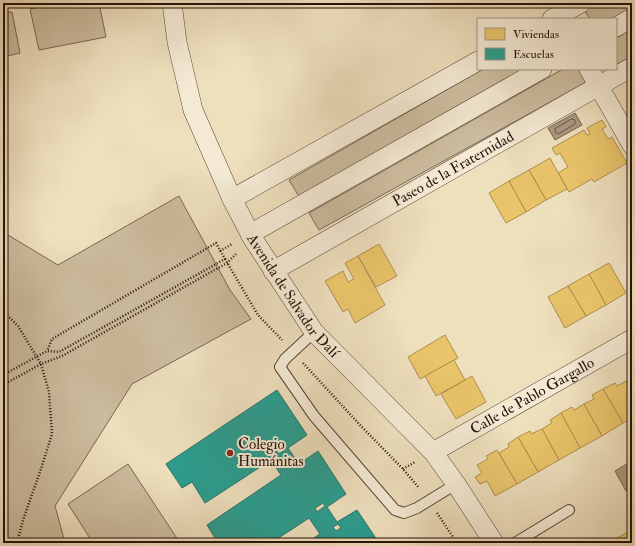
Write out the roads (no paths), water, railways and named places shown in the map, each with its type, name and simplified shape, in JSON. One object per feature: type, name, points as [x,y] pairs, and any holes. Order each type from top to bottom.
[{"type":"street","name":"Avenida de Salvador Dalí","points":[[172,3],[177,42],[193,110],[232,199],[250,234],[314,332],[432,452],[456,484],[494,543]]},
{"type":"street","points":[[556,14],[581,3]]},
{"type":"street","points":[[617,27],[632,18]]},
{"type":"street","points":[[232,199],[477,62]]},
{"type":"street","name":"Paseo de la Fraternidad","points":[[274,272],[632,67]]},
{"type":"street","points":[[250,234],[540,70]]},
{"type":"street","points":[[590,70],[632,145]]},
{"type":"street","name":"Calle de Pablo Gargallo","points":[[432,452],[632,339]]},
{"type":"lane","points":[[314,332],[280,367],[314,416],[395,510],[404,514],[417,508],[456,484]]},
{"type":"lane","points":[[515,543],[569,510]]},
{"type":"water","points":[[575,113],[582,125],[555,140],[548,128]]},
{"type":"water","points":[[632,461],[632,487],[626,491],[615,471]]},
{"type":"place","name":"Colegio Humánitas","points":[[230,453]]}]
